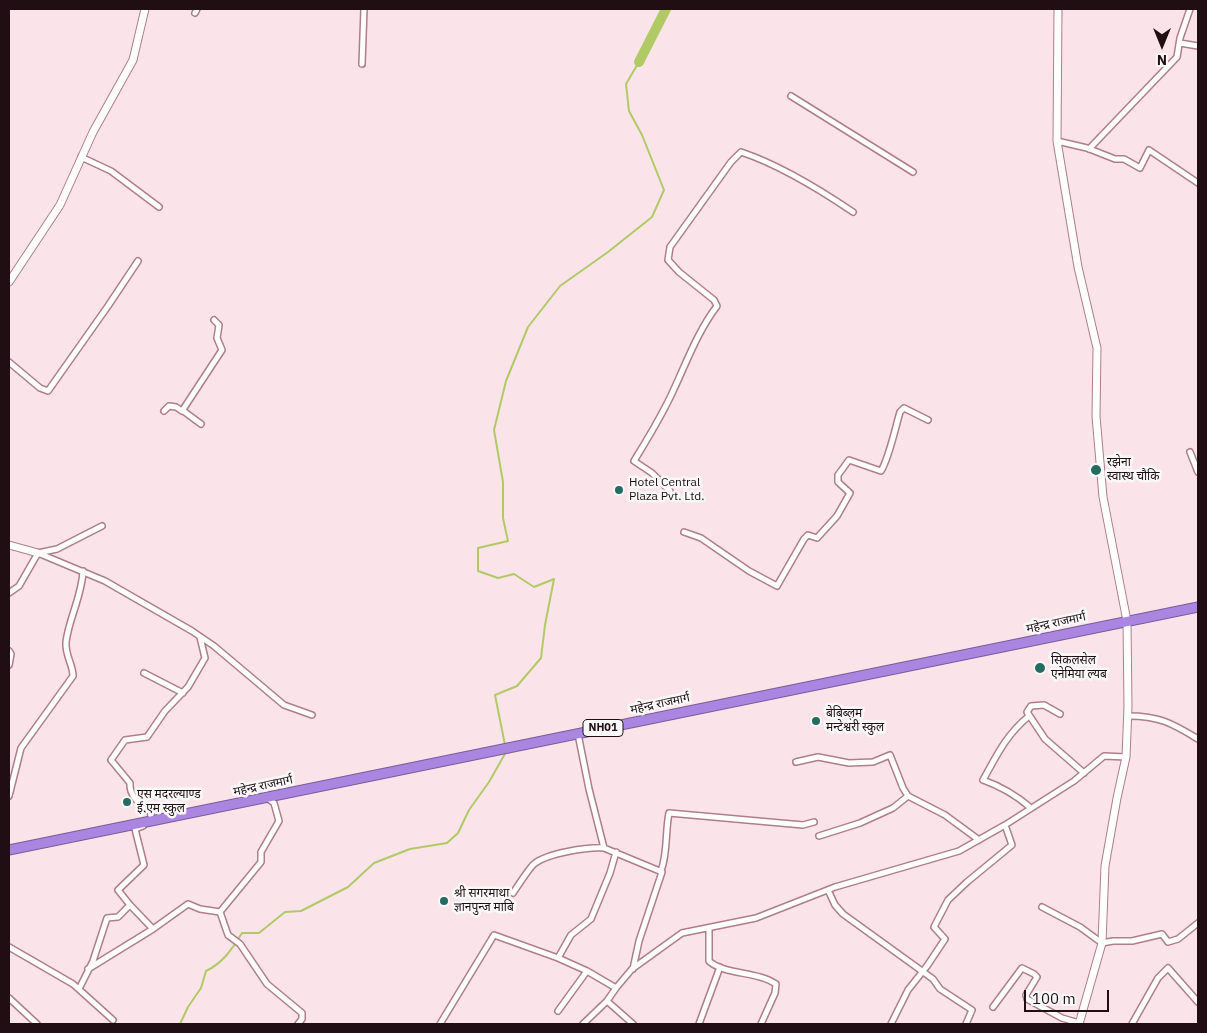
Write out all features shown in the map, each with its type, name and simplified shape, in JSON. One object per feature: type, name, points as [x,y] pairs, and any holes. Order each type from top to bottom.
[{"type":"highway","name":"महेन्द्र राजमार्ग","points":[[9,850],[1198,607]]},
{"type":"street","points":[[9,282],[60,205],[93,132],[133,60],[145,9]]},
{"type":"street","points":[[362,64],[364,9]]},
{"type":"street","points":[[993,1008],[1022,968],[1034,974],[1037,978],[1026,995],[1027,999],[1062,1018],[1079,1024],[1102,943],[1105,866],[1126,757],[1128,716],[1127,621],[1103,496],[1096,416],[1097,348],[1078,267],[1057,140],[1058,9]]},
{"type":"street","points":[[1089,148],[1177,57],[1190,9]]},
{"type":"street","points":[[1180,43],[1198,46]]},
{"type":"street","points":[[790,96],[913,172]]},
{"type":"street","points":[[1057,140],[1089,148],[1116,159],[1124,159],[1140,168],[1149,150],[1198,183]]},
{"type":"street","points":[[670,491],[652,473],[634,461],[673,392],[704,324],[717,306],[714,300],[679,272],[668,260],[670,247],[731,162],[741,152],[754,156],[783,171],[829,196],[853,212]]},
{"type":"street","points":[[81,157],[111,171],[159,207]]},
{"type":"street","points":[[9,362],[40,388],[48,391],[118,293],[138,261]]},
{"type":"street","points":[[182,410],[222,350],[217,338],[219,325],[214,320]]},
{"type":"street","points":[[164,411],[169,406],[176,407],[201,424]]},
{"type":"street","points":[[684,532],[702,538],[749,571],[777,586],[804,539],[808,535],[817,538],[837,516],[850,493],[838,482],[838,475],[849,460],[880,471],[886,463],[888,450],[900,412],[904,408],[928,420]]},
{"type":"street","points":[[1190,452],[1198,472]]},
{"type":"street","points":[[9,593],[19,586],[38,553],[57,549],[102,526]]},
{"type":"street","points":[[9,544],[38,553],[106,581],[200,636],[284,705],[312,716]]},
{"type":"street","points":[[9,796],[21,748],[73,676],[73,669],[68,661],[66,652],[66,642],[81,588],[83,571]]},
{"type":"street","points":[[152,821],[150,811],[140,805],[129,788],[130,783],[110,760],[125,740],[146,737],[165,711],[188,687],[205,658],[200,636]]},
{"type":"street","points":[[9,651],[9,665]]},
{"type":"street","points":[[144,673],[183,692]]},
{"type":"street","points":[[1060,714],[1044,705],[1031,706],[1027,712],[1045,739],[1084,773]]},
{"type":"street","points":[[1029,716],[1000,747],[982,780],[995,784],[1031,808]]},
{"type":"street","points":[[1128,716],[1154,717],[1176,725],[1198,739]]},
{"type":"street","points":[[578,734],[589,789],[604,848]]},
{"type":"street","points":[[796,762],[818,757],[849,763],[872,762],[890,755],[908,796],[945,815],[979,840]]},
{"type":"street","points":[[583,1024],[607,1001],[632,969],[682,933],[756,918],[828,890],[959,851],[1031,808],[1084,773],[1104,756],[1126,757]]},
{"type":"street","points":[[819,836],[860,823],[893,808],[908,796]]},
{"type":"street","points":[[220,912],[261,862],[261,852],[279,820],[274,803],[267,798]]},
{"type":"street","points":[[632,969],[638,941],[665,860],[669,813],[803,825],[814,822]]},
{"type":"street","points":[[153,929],[118,890],[144,865],[135,829],[168,819]]},
{"type":"street","points":[[891,1024],[908,990],[945,939],[934,927],[948,900],[1012,845],[1005,825]]},
{"type":"street","points":[[513,893],[531,867],[539,861],[592,848],[604,848],[661,871]]},
{"type":"street","points":[[558,958],[571,935],[591,919],[610,873],[616,852]]},
{"type":"street","points":[[828,890],[835,905],[844,914],[923,971],[933,979],[940,989],[972,1010],[966,1024]]},
{"type":"street","points":[[88,969],[153,929],[188,904],[200,909],[220,912]]},
{"type":"street","points":[[79,988],[107,918],[118,917],[130,905]]},
{"type":"street","points":[[1042,907],[1080,927],[1102,943],[1132,941],[1162,934],[1168,942],[1178,939],[1198,923]]},
{"type":"street","points":[[220,912],[228,935],[240,944],[267,984],[302,1013],[302,1019],[298,1024]]},
{"type":"street","points":[[709,928],[709,960],[720,967],[770,980],[776,984],[775,993],[761,1024]]},
{"type":"street","points":[[440,1024],[494,935],[558,958],[616,988]]},
{"type":"street","points":[[9,947],[74,984],[113,1020]]},
{"type":"street","points":[[699,1024],[720,967]]},
{"type":"street","points":[[1132,1024],[1158,978],[1168,968],[1198,1002]]},
{"type":"street","points":[[558,1011],[586,972]]},
{"type":"street","points":[[9,998],[37,1024]]},
{"type":"street","points":[[607,1001],[633,1024]]},
{"type":"waterway","points":[[639,62],[666,9]]},
{"type":"waterway","points":[[505,745],[495,695],[517,686],[541,658],[554,579],[534,587],[514,574],[498,578],[478,571],[478,548],[508,541],[503,518],[503,482],[494,430],[506,381],[528,327],[560,286],[608,252],[652,217],[664,190],[642,135],[629,111],[626,84],[639,62]]},
{"type":"waterway","points":[[180,1024],[188,1007],[201,988],[206,971],[222,960],[242,933],[259,933],[285,912],[301,911],[348,887],[374,863],[410,849],[447,843],[458,833],[469,810],[489,782],[506,752]]},
{"type":"place","name":"रझेना स्वास्थ चौकि","points":[[1096,470]]},
{"type":"place","name":"Hotel Central Plaza Pvt. Ltd.","points":[[619,490]]},
{"type":"place","name":"सिकलसेल एनेमिया ल्यब","points":[[1040,668]]},
{"type":"place","name":"बेबिब्लुम मन्टेश्वरी स्कुल","points":[[816,721]]},
{"type":"place","name":"एस मदरल्याण्ड ई.एम स्कुल","points":[[127,802]]},
{"type":"place","name":"श्री सगरमाथा ज्ञानपुन्ज माबि","points":[[444,901]]}]
